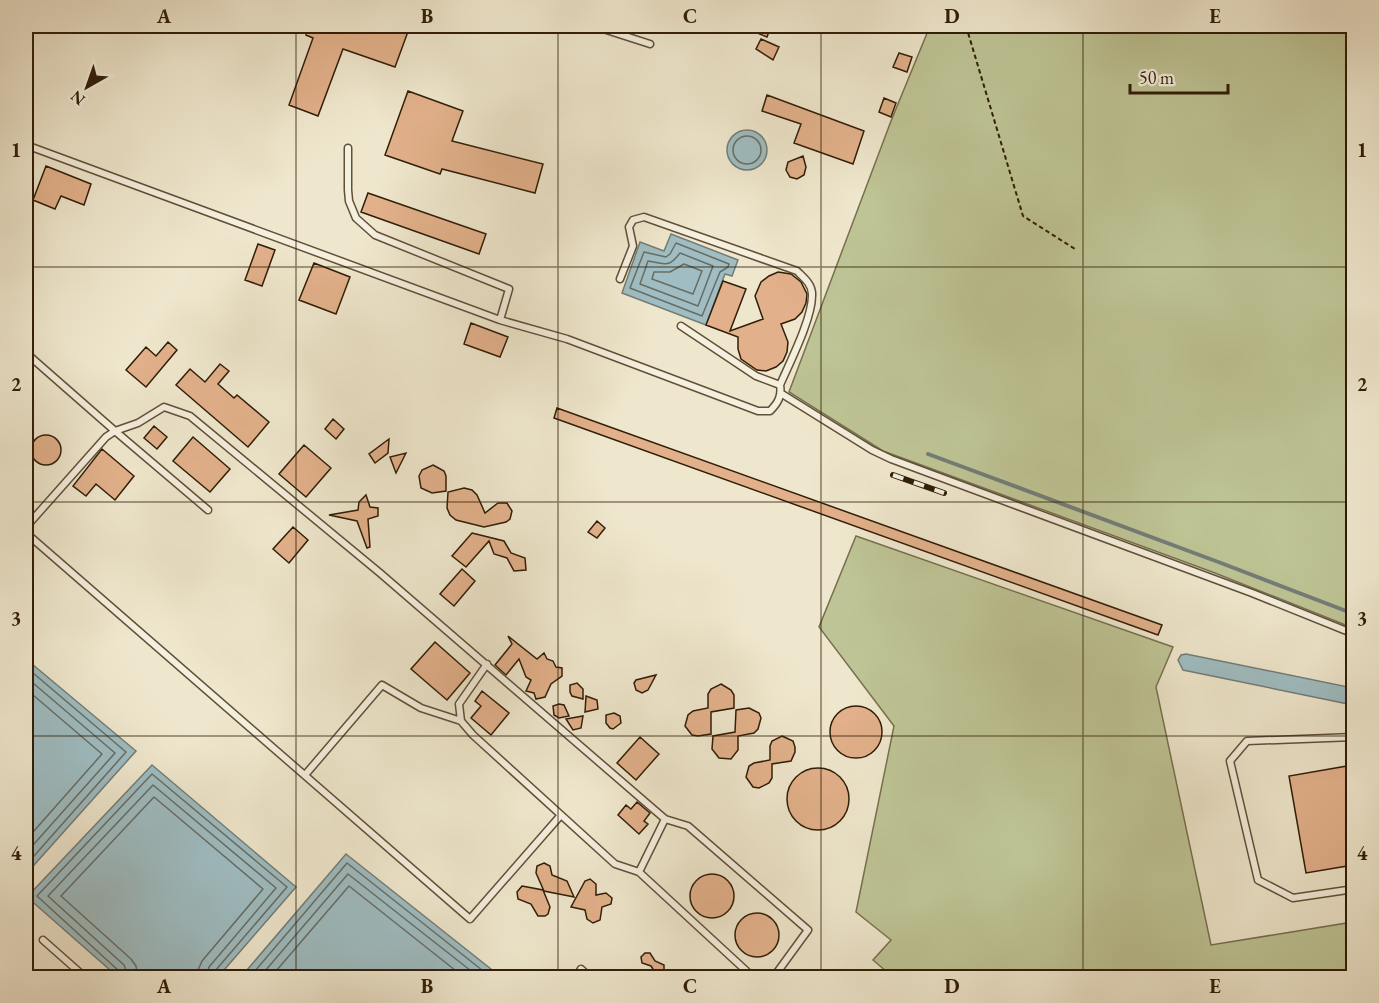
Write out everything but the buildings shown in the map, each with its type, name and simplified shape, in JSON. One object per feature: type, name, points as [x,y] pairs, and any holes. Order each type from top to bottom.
[{"type":"lane","points":[[594,26],[650,44]]},
{"type":"lane","points":[[26,145],[500,320],[567,339],[758,411],[770,411],[777,404],[782,394],[780,385],[810,311],[813,292],[808,281],[797,271],[644,217],[633,220],[629,227],[633,246],[620,279]]},
{"type":"lane","points":[[348,148],[349,201],[356,218],[375,235],[509,289],[500,320]]},
{"type":"lane","points":[[681,326],[756,376],[780,385]]},
{"type":"lane","points":[[26,353],[208,510]]},
{"type":"lane","points":[[782,394],[872,450],[891,459],[1252,593],[1353,634]]},
{"type":"lane","points":[[26,527],[106,437],[115,431],[138,423],[164,407],[190,416],[380,573],[665,819],[688,826],[808,930],[773,978]]},
{"type":"lane","points":[[26,533],[470,919],[561,815]]},
{"type":"lane","points":[[487,664],[459,704],[461,720],[473,735],[615,864],[639,872],[754,978]]},
{"type":"lane","points":[[305,775],[382,685],[422,708],[461,720]]},
{"type":"lane","points":[[1353,737],[1247,741],[1230,761],[1258,880],[1293,898],[1353,889]]},
{"type":"lane","points":[[639,872],[665,819]]},
{"type":"lane","points":[[43,940],[86,978]]},
{"type":"lane","points":[[576,978],[581,969],[591,978]]},
{"type":"path","points":[[966,26],[1023,216],[1075,249]]},
{"type":"green space","points":[[930,26],[1353,26],[1353,628],[1215,573],[883,451],[789,392],[891,121]]},
{"type":"green space","points":[[856,536],[1173,647],[1156,687],[1211,945],[1353,922],[1353,973],[1339,978],[883,977],[887,972],[873,960],[891,940],[856,912],[894,726],[819,627]]},
{"type":"water","points":[[747,130],[755,131],[761,136],[766,142],[766,158],[761,164],[755,169],[747,170],[739,169],[733,164],[728,158],[727,150],[728,142],[733,136],[739,131]]},
{"type":"water","points":[[671,234],[738,260],[732,276],[725,274],[706,325],[622,293],[640,242],[664,251]]},
{"type":"water","points":[[1186,654],[1353,688],[1353,705],[1183,670],[1178,660],[1181,655]]},
{"type":"water","points":[[26,659],[136,751],[26,874]]},
{"type":"water","points":[[152,765],[296,887],[218,977],[118,977],[27,897]]},
{"type":"water","points":[[346,854],[501,977],[241,977]]},
{"type":"waterway","points":[[928,454],[1354,614]]},
{"type":"railway","points":[[893,475],[944,493]]}]
